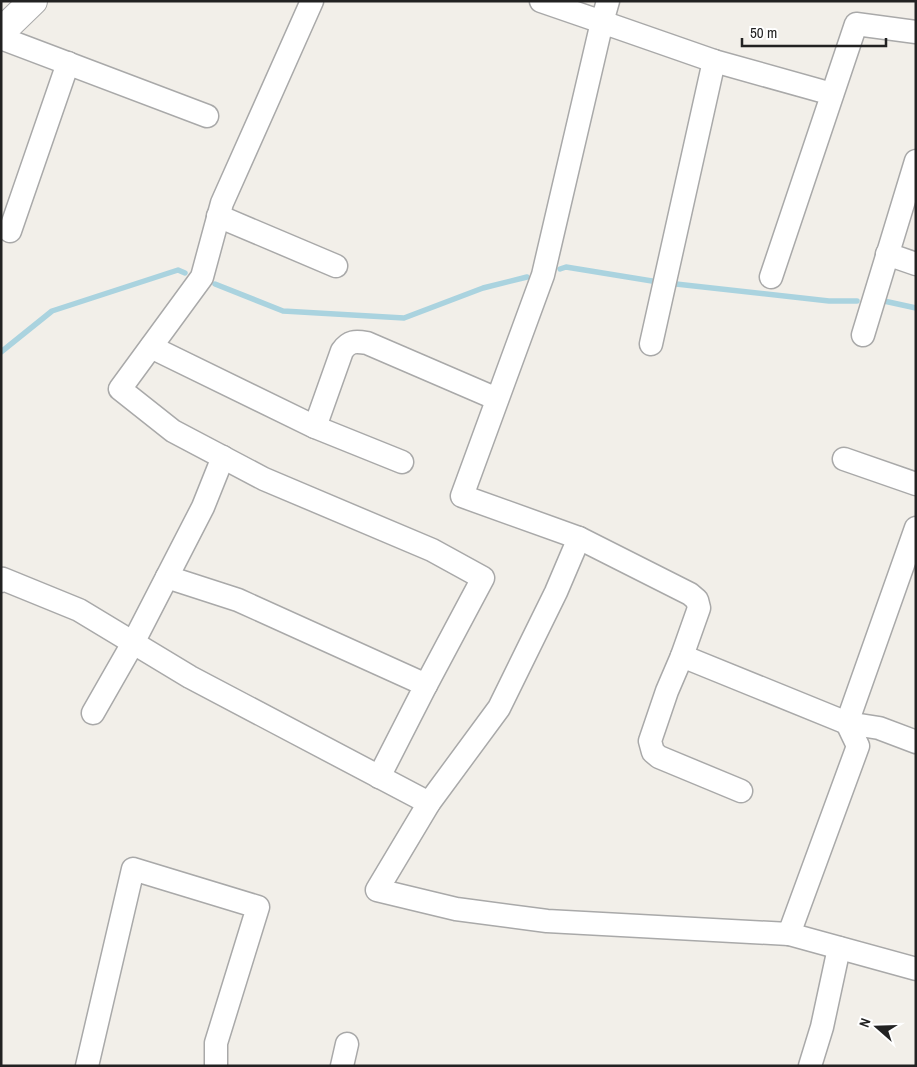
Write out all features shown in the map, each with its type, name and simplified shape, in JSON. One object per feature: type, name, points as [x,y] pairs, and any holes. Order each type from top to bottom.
[{"type":"street","points":[[1,32],[33,1]]},
{"type":"street","points":[[312,1],[222,203],[202,277],[120,389],[173,431],[223,458],[264,479],[432,550],[483,578],[379,777]]},
{"type":"street","points":[[541,1],[605,11],[714,61],[832,94]]},
{"type":"street","points":[[605,11],[543,275],[462,496],[579,538],[690,594],[697,600],[699,608],[650,741],[653,752],[659,757],[741,791]]},
{"type":"street","points":[[771,277],[856,24],[916,32]]},
{"type":"street","points":[[1,38],[208,116]]},
{"type":"street","points":[[651,344],[714,61]]},
{"type":"street","points":[[10,231],[68,63]]},
{"type":"street","points":[[862,335],[914,175]]},
{"type":"street","points":[[218,216],[336,266]]},
{"type":"street","points":[[887,254],[916,264]]},
{"type":"street","points":[[315,427],[342,351],[347,344],[356,341],[367,343],[497,399]]},
{"type":"street","points":[[151,347],[315,427],[402,462]]},
{"type":"street","points":[[93,713],[133,643],[203,508],[223,458]]},
{"type":"street","points":[[844,460],[916,484]]},
{"type":"street","points":[[789,934],[858,746],[847,723],[916,528]]},
{"type":"street","points":[[579,538],[556,592],[500,708],[429,804],[377,890],[456,909],[547,921],[789,934],[916,969]]},
{"type":"street","points":[[167,577],[238,600],[426,685]]},
{"type":"street","points":[[1,581],[3,579],[79,610],[190,677],[429,804]]},
{"type":"street","points":[[682,656],[847,723],[879,728],[916,742]]},
{"type":"street","points":[[87,1066],[132,868],[258,907],[216,1043],[216,1066]]},
{"type":"street","points":[[810,1066],[822,1027],[839,948]]},
{"type":"street","points":[[342,1066],[347,1044]]},
{"type":"waterway","points":[[560,269],[566,267],[652,281]]},
{"type":"waterway","points":[[1,352],[52,311],[178,270],[185,273]]},
{"type":"waterway","points":[[215,284],[283,311],[404,318],[483,288],[527,277]]},
{"type":"waterway","points":[[676,284],[829,301],[857,301]]},
{"type":"waterway","points":[[884,301],[916,308]]}]
